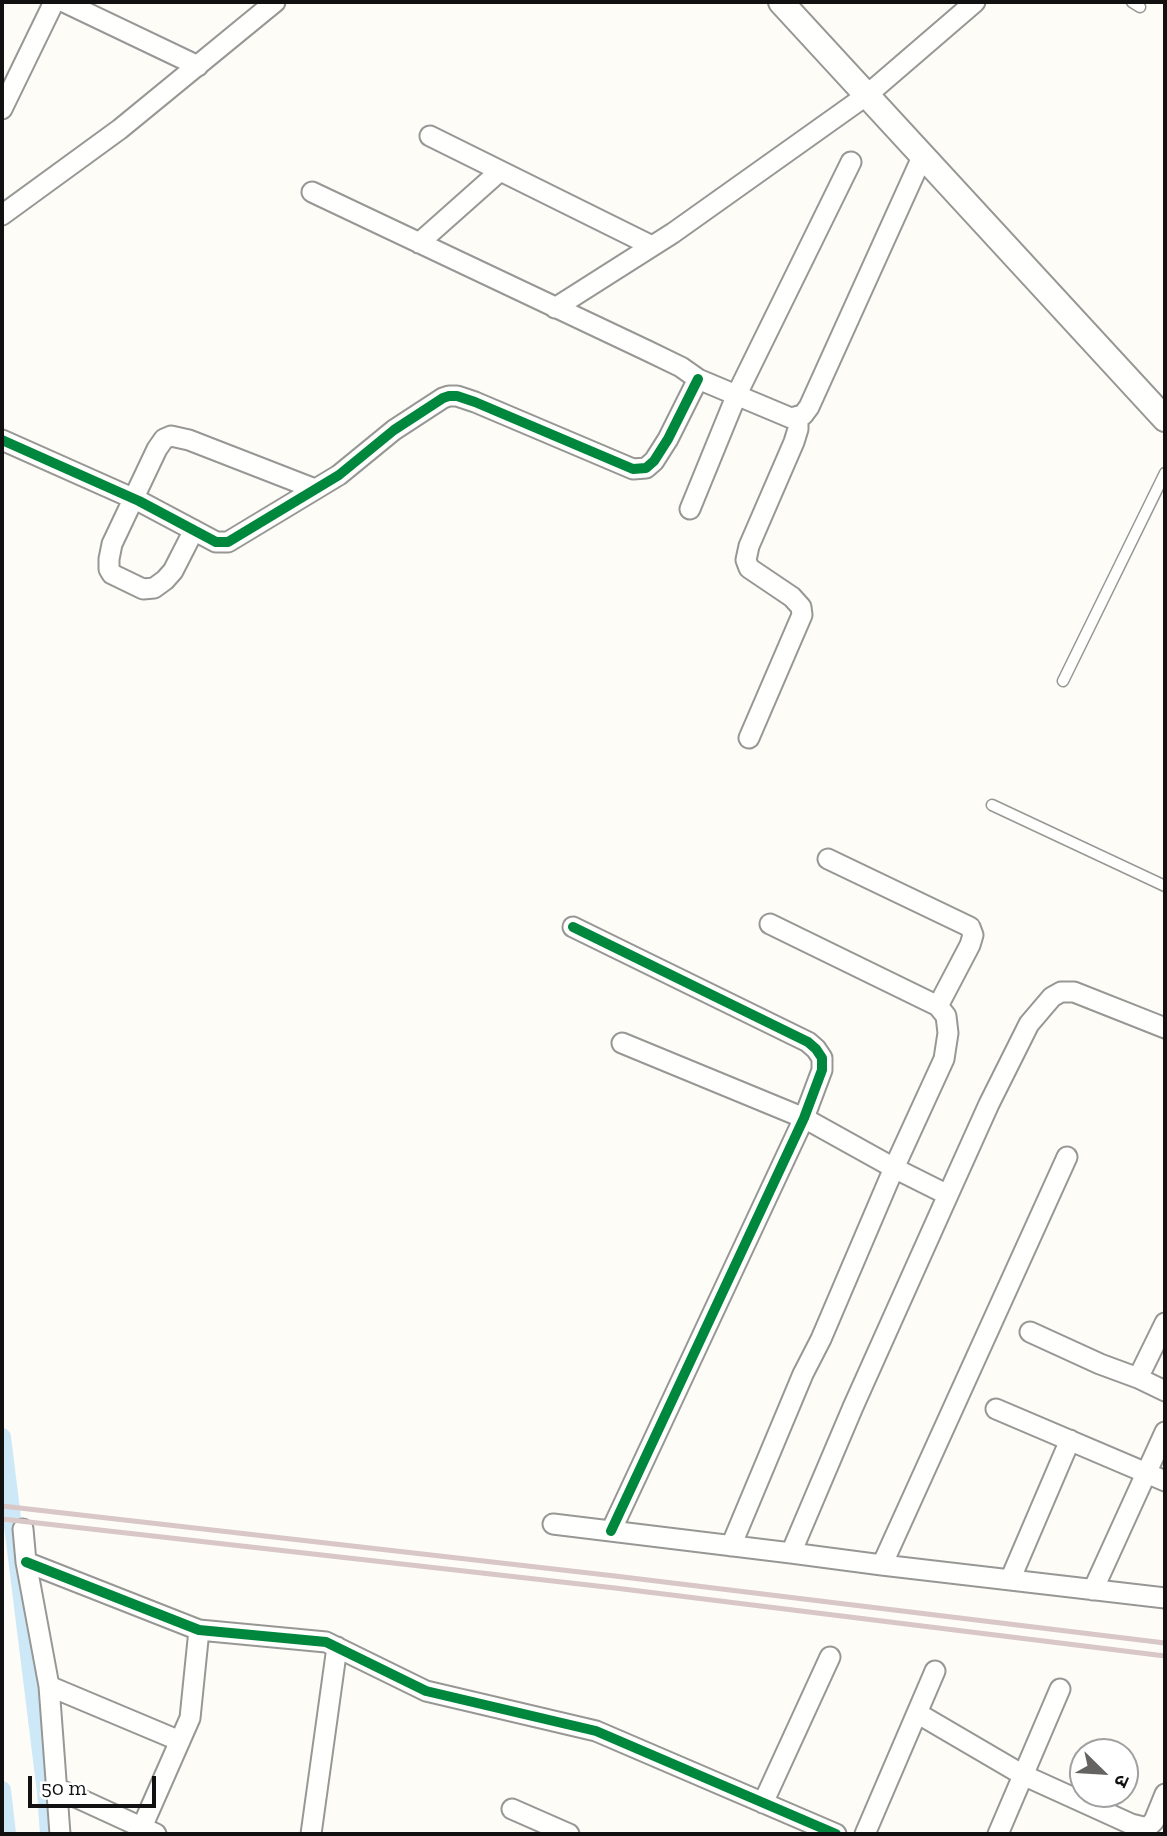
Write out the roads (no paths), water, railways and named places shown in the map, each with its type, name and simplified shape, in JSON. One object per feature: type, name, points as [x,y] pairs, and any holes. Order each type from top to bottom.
[{"type":"street","points":[[2,109],[54,2]]},
{"type":"street","points":[[64,2],[198,66]]},
{"type":"street","points":[[2,215],[120,129],[275,2]]},
{"type":"street","points":[[781,2],[1165,419]]},
{"type":"street","points":[[555,308],[673,233],[867,95],[975,2]]},
{"type":"street","points":[[430,136],[652,246]]},
{"type":"street","points":[[312,192],[681,367],[698,379],[791,418],[803,415],[808,407],[923,155]]},
{"type":"street","points":[[690,509],[737,394],[851,162]]},
{"type":"street","points":[[419,243],[500,170]]},
{"type":"street","points":[[2,440],[133,499],[216,541],[228,542],[339,475],[394,430],[449,396],[475,402],[634,469],[646,468],[654,461],[668,439],[698,379]]},
{"type":"street","points":[[749,738],[802,615],[801,607],[792,597],[749,568],[746,560],[749,547],[794,442],[798,416]]},
{"type":"street","points":[[194,530],[173,570],[154,588],[143,589],[113,574],[109,569],[112,544],[157,449],[164,439],[171,436],[189,440],[315,489]]},
{"type":"street","points":[[828,859],[970,927],[973,935],[970,945],[938,1006]]},
{"type":"street","points":[[731,1546],[803,1374],[821,1339],[944,1059],[948,1033],[946,1017],[938,1006],[770,924]]},
{"type":"street","points":[[573,928],[808,1042],[821,1058],[822,1070],[804,1118],[611,1531]]},
{"type":"street","points":[[791,1552],[947,1195],[1029,1024],[1052,997],[1061,992],[1074,992],[1165,1028]]},
{"type":"street","points":[[622,1042],[804,1118],[947,1195]]},
{"type":"street","points":[[882,1565],[1067,1157]]},
{"type":"street","points":[[1138,1378],[1165,1323]]},
{"type":"street","points":[[1030,1332],[1165,1391]]},
{"type":"street","points":[[996,1409],[1156,1477]]},
{"type":"street","points":[[1093,1590],[1156,1477],[1165,1432]]},
{"type":"street","points":[[1010,1580],[1070,1440]]},
{"type":"street","points":[[552,1524],[1165,1598]]},
{"type":"street","points":[[23,1529],[26,1562],[49,1686],[60,1834]]},
{"type":"street","points":[[26,1562],[199,1630],[326,1642],[426,1691],[596,1731],[836,1834]]},
{"type":"street","points":[[57,1788],[146,1832],[190,1718],[199,1630]]},
{"type":"street","points":[[311,1834],[337,1647]]},
{"type":"street","points":[[764,1803],[830,1657]]},
{"type":"street","points":[[865,1834],[935,1671]]},
{"type":"street","points":[[49,1686],[180,1741]]},
{"type":"street","points":[[998,1834],[1060,1689]]},
{"type":"street","points":[[917,1713],[1023,1774],[1132,1824],[1147,1828],[1154,1821],[1165,1794]]},
{"type":"street","points":[[512,1809],[569,1834]]},
{"type":"lane","points":[[1063,681],[1165,473]]},
{"type":"lane","points":[[992,805],[1165,886]]},
{"type":"waterway","points":[[2,1437],[49,1834]]},
{"type":"waterway","points":[[2,1790],[7,1834]]},
{"type":"railway","points":[[2,1506],[615,1576],[1165,1643]]},
{"type":"railway","points":[[2,1519],[615,1588],[1165,1656]]}]
